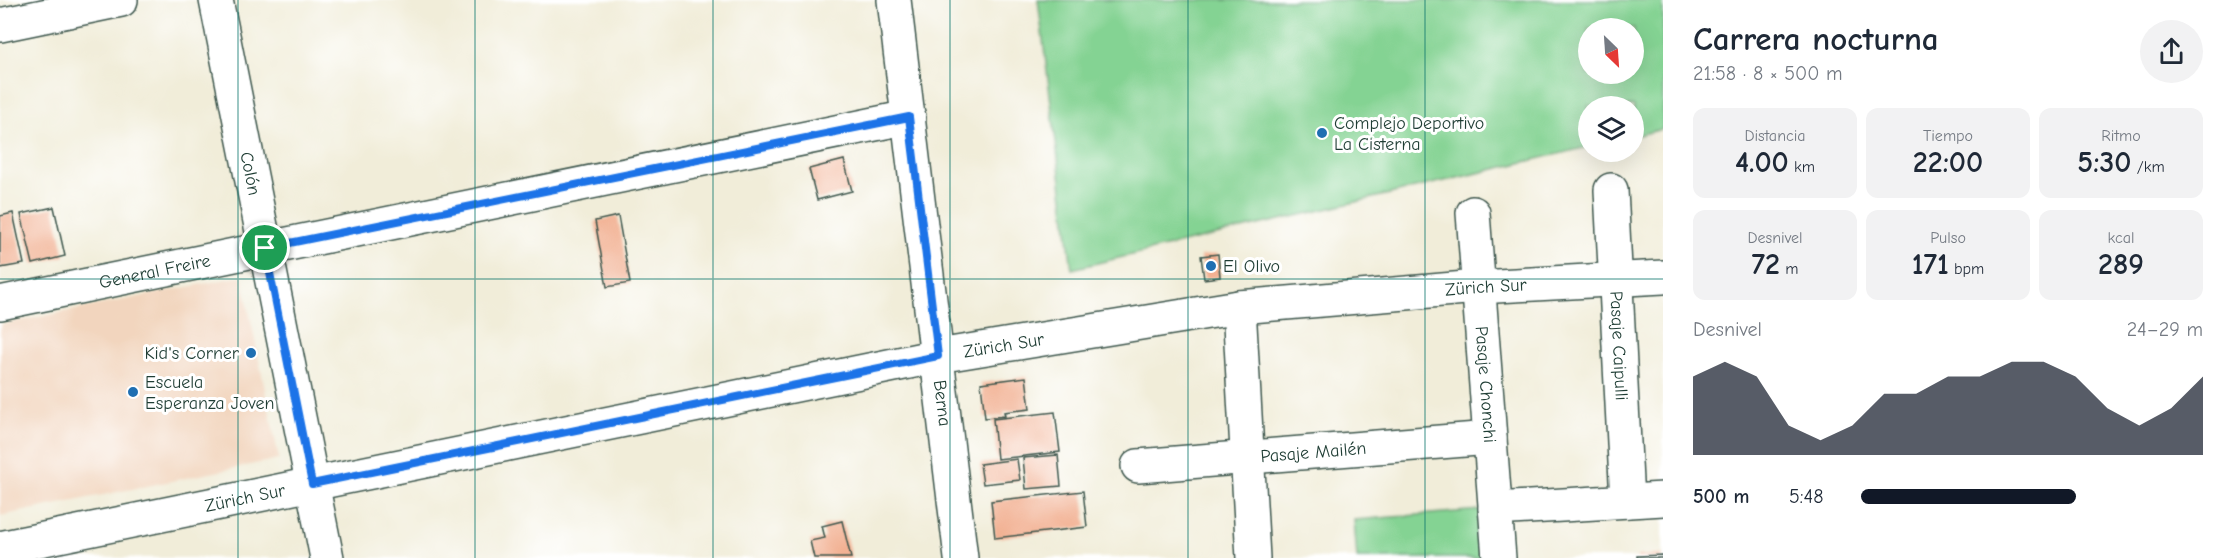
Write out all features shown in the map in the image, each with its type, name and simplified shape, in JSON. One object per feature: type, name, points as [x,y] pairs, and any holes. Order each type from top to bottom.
[{"type":"street","points":[[0,25],[121,0]]},
{"type":"street","name":"Colón","points":[[216,0],[327,558]]},
{"type":"street","name":"Berna","points":[[894,0],[961,558]]},
{"type":"street","name":"General Freire","points":[[0,303],[909,117]]},
{"type":"street","name":"Pasaje Caipulli","points":[[1611,190],[1627,501]]},
{"type":"street","name":"Pasaje Chonchi","points":[[1473,213],[1499,558]]},
{"type":"street","name":"Zürich Sur","points":[[0,548],[938,356],[1239,307],[1478,286],[1663,277]]},
{"type":"street","points":[[1239,307],[1253,558]]},
{"type":"street","name":"Pasaje Mailén","points":[[1138,466],[1490,438]]},
{"type":"street","points":[[1495,509],[1663,499]]},
{"type":"shaded area","name":"Escuela Esperanza Joven","points":[[242,276],[279,459],[0,516],[0,325]]},
{"type":"green space","name":"Complejo Deportivo La Cisterna","points":[[1038,0],[1663,0],[1663,129],[1644,134],[1644,96],[1578,96],[1578,149],[1072,269]]},
{"type":"green space","points":[[1481,510],[1484,558],[1357,558],[1354,520]]},
{"type":"building","points":[[844,160],[852,191],[817,200],[809,169]]},
{"type":"building","points":[[54,207],[65,256],[33,264],[21,214]]},
{"type":"building","points":[[13,213],[24,264],[0,268],[0,216]]},
{"type":"building","points":[[618,216],[630,283],[607,287],[595,221]]},
{"type":"building","name":"El Olivo","points":[[1218,254],[1220,277],[1204,279],[1201,256]]},
{"type":"building","points":[[1026,377],[1030,409],[1004,412],[1005,416],[985,418],[981,383]]},
{"type":"building","points":[[1055,412],[1060,452],[997,459],[993,419]]},
{"type":"building","points":[[1058,455],[1061,486],[1026,489],[1023,458]]},
{"type":"building","points":[[1017,459],[1020,480],[983,484],[980,464]]},
{"type":"building","points":[[1083,491],[1087,527],[995,538],[991,501]]},
{"type":"building","points":[[842,521],[851,558],[814,558],[810,541],[825,538],[822,526]]},
{"type":"building","points":[[1663,555],[1663,558],[1637,558],[1637,556]]},
{"type":"place","name":"Complejo Deportivo La Cisterna","points":[[1322,133]]},
{"type":"place","name":"El Olivo","points":[[1211,266]]},
{"type":"place","name":"Kid's Corner","points":[[251,353]]},
{"type":"place","name":"Escuela Esperanza Joven","points":[[133,392]]},
{"type":"route","points":[[909,117],[938,356],[312,484],[265,248],[909,117]]}]
